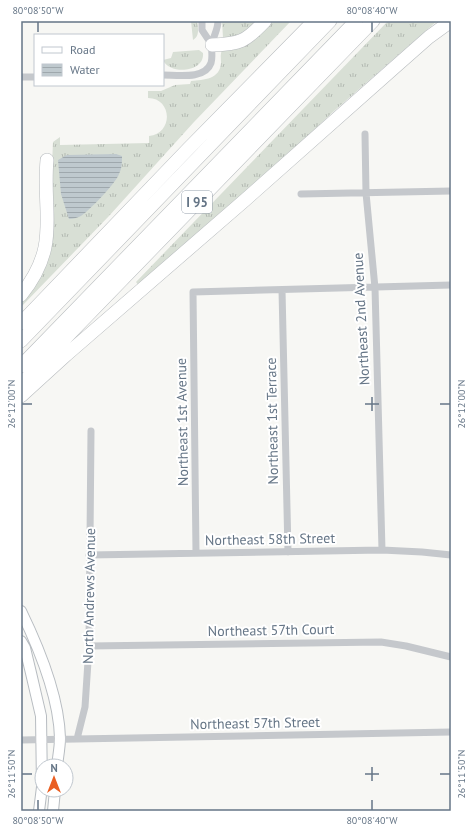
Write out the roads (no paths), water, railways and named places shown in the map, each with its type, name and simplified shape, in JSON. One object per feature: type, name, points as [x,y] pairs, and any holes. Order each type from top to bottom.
[{"type":"highway","points":[[212,45],[229,44],[247,38],[265,21]]},
{"type":"highway","points":[[21,323],[188,149],[314,21]]},
{"type":"highway","points":[[21,340],[330,21]]},
{"type":"highway","points":[[21,366],[356,21]]},
{"type":"highway","name":"I 95","points":[[21,384],[373,21]]},
{"type":"highway","points":[[429,38],[444,21]]},
{"type":"highway","points":[[21,396],[429,38],[451,21]]},
{"type":"highway","points":[[21,295],[37,271],[46,242],[48,225],[47,160]]},
{"type":"main road","points":[[21,611],[37,644],[58,714],[60,739],[58,758]]},
{"type":"main road","points":[[21,641],[25,648],[41,716],[42,787],[39,811]]},
{"type":"main road","points":[[53,811],[54,798]]},
{"type":"street","points":[[202,21],[202,30],[212,45]]},
{"type":"street","points":[[164,75],[196,74],[206,70],[211,61],[212,45],[218,28],[218,21]]},
{"type":"street","points":[[21,77],[34,77]]},
{"type":"street","name":"Northeast 2nd Avenue","points":[[365,134],[366,193],[374,288],[382,550]]},
{"type":"street","points":[[301,194],[451,191]]},
{"type":"street","points":[[282,290],[451,285]]},
{"type":"street","name":"Northeast 1st Avenue","points":[[196,552],[193,292],[282,290]]},
{"type":"street","name":"Northeast 1st Terrace","points":[[282,290],[288,552]]},
{"type":"street","name":"North Andrews Avenue","points":[[77,739],[84,707],[89,646],[91,431]]},
{"type":"street","name":"Northeast 58th Street","points":[[89,555],[382,550],[451,555]]},
{"type":"street","name":"Northeast 57th Court","points":[[89,646],[381,642],[406,646],[451,657]]},
{"type":"street","name":"Northeast 57th Street","points":[[21,740],[451,732]]},
{"type":"water","points":[[116,154],[122,156],[122,165],[121,170],[113,184],[85,213],[74,219],[69,219],[61,194],[58,160],[67,155]]}]
